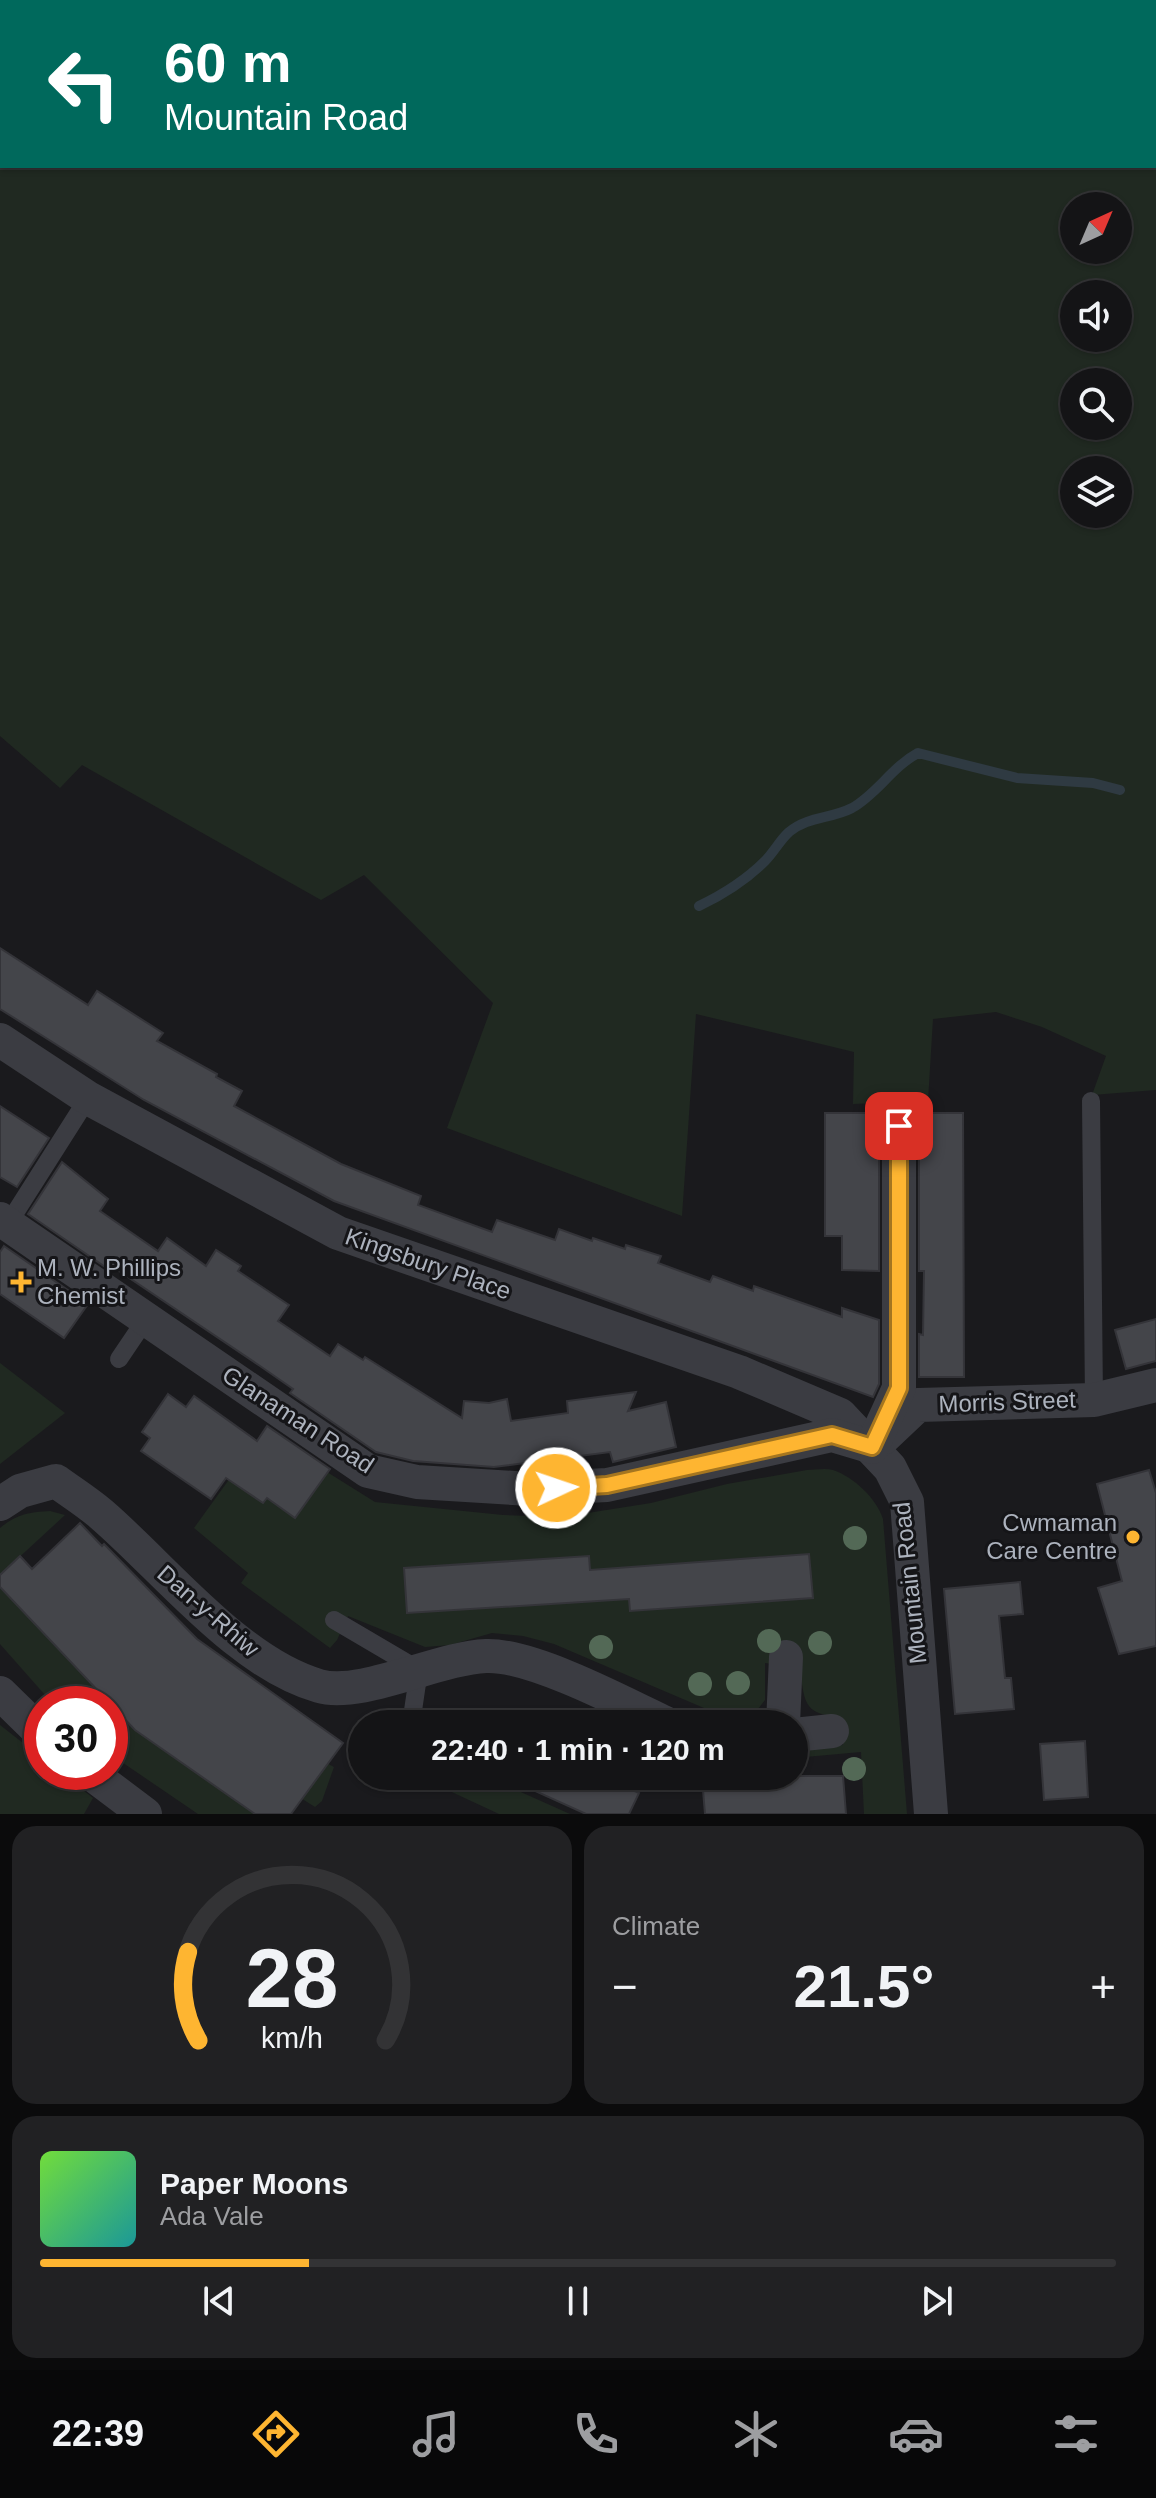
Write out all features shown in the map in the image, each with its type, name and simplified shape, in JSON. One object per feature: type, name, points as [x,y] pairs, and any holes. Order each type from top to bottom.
[{"type":"street","name":"Kingsbury Place","points":[[0,1040],[88,1098],[338,1233],[739,1372],[840,1415],[872,1447]]},
{"type":"street","points":[[872,1447],[899,1388],[899,1126]]},
{"type":"street","name":"Glanaman Road","points":[[4,1222],[368,1471],[417,1482],[530,1489],[607,1485],[832,1435],[872,1447]]},
{"type":"street","name":"Morris Street","points":[[872,1447],[918,1405],[1094,1400],[1156,1385]]},
{"type":"street","name":"Mountain Road","points":[[872,1447],[890,1468],[907,1502],[931,1814]]},
{"type":"street","name":"Dan-y-Rhiw","points":[[0,1504],[20,1491],[56,1481],[99,1513],[227,1631],[269,1664],[320,1687],[364,1685],[486,1656],[525,1661],[635,1710]]},
{"type":"street","points":[[784,1710],[786,1657]]},
{"type":"street","points":[[0,1693],[24,1716]]},
{"type":"street","points":[[808,1734],[832,1731]]},
{"type":"street","points":[[113,1790],[145,1814]]},
{"type":"lane","points":[[4,1222],[88,1098]]},
{"type":"lane","points":[[1091,1101],[1094,1400]]},
{"type":"lane","points":[[119,1359],[146,1319]]},
{"type":"lane","points":[[334,1620],[419,1670],[413,1710]]},
{"type":"shaded area","points":[[0,168],[1156,168],[1156,1090],[1092,1095],[1106,1056],[1042,1027],[996,1012],[933,1019],[928,1101],[853,1104],[854,1052],[696,1014],[682,1216],[447,1128],[493,1003],[364,875],[321,900],[82,765],[60,788],[0,736]]},
{"type":"shaded area","points":[[0,1363],[65,1413],[0,1464]]},
{"type":"shaded area","points":[[807,1470],[833,1470],[856,1483],[880,1511],[907,1814],[864,1814],[861,1752],[808,1757],[808,1748],[843,1745],[839,1716],[812,1709],[805,1697],[800,1668],[765,1663],[765,1700],[758,1709],[709,1710],[554,1644],[523,1636],[492,1633],[450,1645],[425,1647],[348,1616],[330,1648],[241,1583],[248,1573],[194,1528],[233,1474],[250,1494],[264,1503],[278,1483],[327,1472],[375,1502],[503,1515],[562,1517],[651,1503],[727,1484]]},
{"type":"shaded area","points":[[50,1511],[65,1515],[0,1575],[0,1528],[24,1515]]},
{"type":"shaded area","points":[[0,1587],[93,1686],[37,1686],[0,1644]]},
{"type":"shaded area","points":[[145,1691],[277,1733],[295,1708],[306,1716],[286,1742],[334,1767],[322,1801],[315,1807],[288,1790],[139,1732],[255,1814],[198,1814],[128,1766],[128,1707]]},
{"type":"shaded area","points":[[0,1725],[24,1744],[24,1790],[83,1790],[93,1798],[84,1814],[0,1814]]},
{"type":"shaded area","points":[[447,1790],[516,1790],[570,1814],[499,1814]]},
{"type":"building","points":[[0,948],[88,1005],[97,991],[163,1033],[157,1041],[242,1091],[234,1106],[341,1164],[421,1196],[418,1205],[492,1232],[497,1220],[555,1240],[559,1229],[625,1249],[626,1245],[661,1256],[658,1263],[710,1282],[713,1276],[753,1291],[754,1286],[842,1317],[842,1308],[879,1320],[879,1384],[873,1397],[334,1201],[144,1100],[0,1009]]},
{"type":"building","points":[[0,1106],[49,1138],[17,1187],[0,1177]]},
{"type":"building","points":[[825,1113],[885,1113],[879,1126],[879,1271],[842,1270],[842,1236],[825,1236]]},
{"type":"building","points":[[913,1113],[963,1113],[964,1377],[919,1377],[924,1271],[919,1271],[919,1126]]},
{"type":"building","points":[[62,1162],[108,1199],[100,1211],[158,1251],[167,1238],[206,1266],[216,1250],[241,1266],[238,1271],[289,1305],[278,1321],[330,1356],[338,1344],[363,1360],[365,1357],[462,1418],[464,1401],[489,1403],[507,1399],[511,1421],[568,1413],[567,1401],[636,1392],[628,1411],[666,1402],[676,1447],[613,1462],[610,1452],[494,1467],[413,1461],[376,1452],[290,1393],[293,1389],[260,1366],[28,1214]]},
{"type":"building","points":[[4,1246],[88,1304],[64,1338],[0,1294],[0,1252]]},
{"type":"building","points":[[1156,1319],[1156,1361],[1126,1369],[1115,1330]]},
{"type":"building","points":[[168,1394],[186,1407],[194,1396],[257,1441],[267,1426],[330,1469],[295,1518],[267,1498],[263,1503],[226,1478],[211,1499],[141,1451],[150,1438],[142,1432]]},
{"type":"building","name":"Cwmaman Care Centre","points":[[1149,1470],[1156,1493],[1156,1646],[1119,1654],[1098,1588],[1122,1581],[1097,1484]]},
{"type":"building","points":[[80,1523],[197,1639],[343,1743],[291,1814],[255,1814],[135,1730],[128,1723],[128,1686],[93,1686],[0,1587],[0,1575],[20,1556],[32,1569]]},
{"type":"building","points":[[809,1554],[813,1598],[630,1611],[629,1599],[407,1613],[404,1568],[589,1556],[590,1570]]},
{"type":"building","points":[[1020,1582],[1023,1614],[999,1616],[1005,1678],[1011,1678],[1014,1709],[955,1714],[944,1589]]},
{"type":"building","points":[[1085,1741],[1088,1797],[1044,1800],[1040,1744]]},
{"type":"building","points":[[808,1776],[843,1776],[846,1814],[705,1814],[703,1790],[808,1790]]},
{"type":"building","points":[[533,1790],[632,1790],[639,1793],[629,1814],[586,1814]]},
{"type":"waterway","points":[[699,906],[750,874],[796,827],[852,808],[918,753],[1017,778],[1093,783],[1120,790]]},
{"type":"place","name":"M. W. Phillips Chemist","points":[[21,1282]]},
{"type":"place","name":"Cwmaman Care Centre","points":[[1133,1537]]},
{"type":"route","points":[[556,1488],[607,1485],[832,1435],[872,1447],[899,1388],[899,1126]]}]
